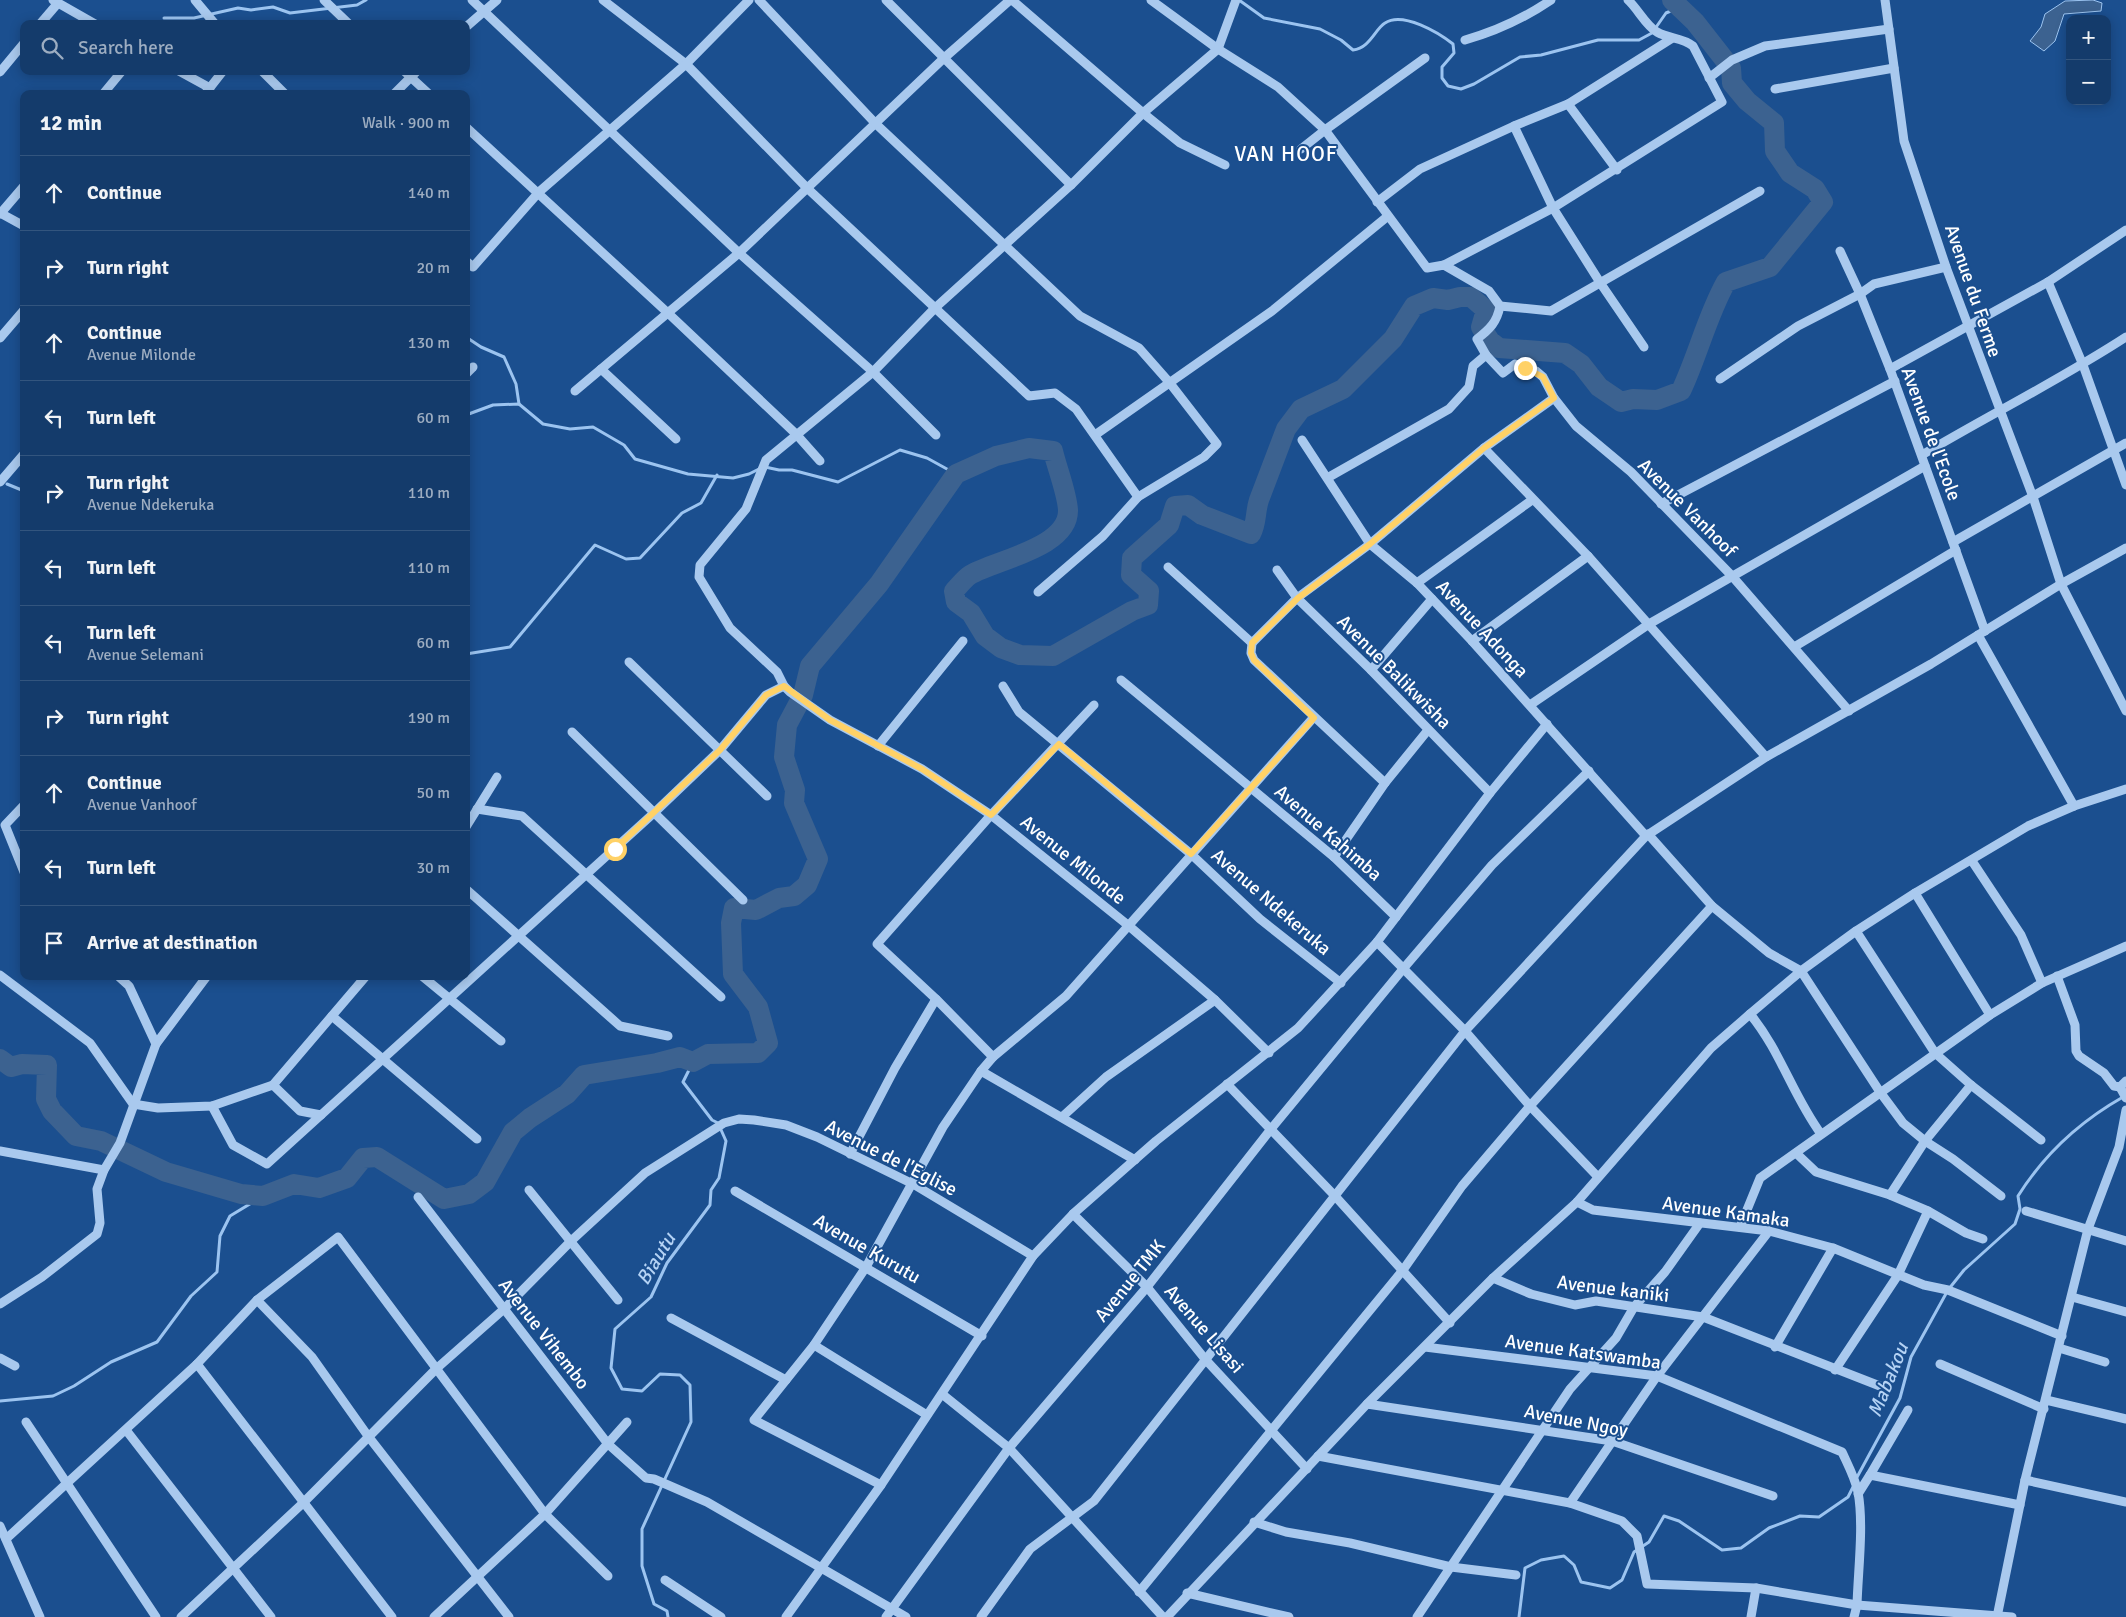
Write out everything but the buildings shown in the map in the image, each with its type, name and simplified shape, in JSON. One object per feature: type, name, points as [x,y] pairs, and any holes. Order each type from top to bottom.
[{"type":"street","points":[[196,0],[212,20]]},
{"type":"street","points":[[324,0],[345,20]]},
{"type":"street","points":[[472,0],[739,253],[873,372],[936,435]]},
{"type":"street","points":[[470,23],[497,0]]},
{"type":"street","points":[[602,0],[686,64],[807,188],[1029,396],[1056,393],[1076,408],[1138,496]]},
{"type":"street","points":[[470,264],[474,267],[539,192],[686,64],[750,0]]},
{"type":"street","points":[[759,0],[876,124],[1080,316],[1138,348],[1169,382],[1217,444],[1204,458],[1138,496],[1103,536],[1038,592]]},
{"type":"street","points":[[886,0],[1071,185]]},
{"type":"street","points":[[575,391],[669,314],[739,253],[943,59],[1011,0],[1143,114],[1180,143],[1225,165]]},
{"type":"street","points":[[1151,0],[1218,49],[1278,87],[1324,130],[1427,268],[1444,265],[1553,208],[1617,170],[1722,102],[1713,76],[1693,46],[1685,40],[1671,38],[1655,31],[1628,0]]},
{"type":"street","points":[[796,434],[873,372],[935,308],[1071,185],[1143,114],[1218,49],[1236,0]]},
{"type":"street","points":[[1465,40],[1490,33],[1524,18],[1550,0]]},
{"type":"street","name":"Avenue du Ferme","points":[[1885,0],[1904,142],[1946,267],[2032,497],[2061,584],[2126,711]]},
{"type":"street","points":[[43,20],[55,1],[88,20]]},
{"type":"street","points":[[1713,76],[1732,60],[1765,46],[1888,29]]},
{"type":"street","points":[[1377,202],[1420,169],[1514,126],[1568,104],[1671,38]]},
{"type":"street","points":[[0,72],[20,48]]},
{"type":"street","points":[[1301,150],[1324,130],[1425,58]]},
{"type":"street","points":[[1775,89],[1894,68]]},
{"type":"street","points":[[106,90],[119,75]]},
{"type":"street","points":[[185,75],[206,90]]},
{"type":"street","points":[[208,90],[220,75]]},
{"type":"street","points":[[266,75],[281,90]]},
{"type":"street","points":[[397,90],[408,75]]},
{"type":"street","points":[[412,75],[425,90]]},
{"type":"street","points":[[1568,104],[1617,170]]},
{"type":"street","points":[[1514,126],[1553,208],[1600,284],[1644,347]]},
{"type":"street","points":[[470,131],[539,192],[669,314],[796,434],[820,461]]},
{"type":"street","points":[[20,190],[0,213],[20,224]]},
{"type":"street","points":[[1500,306],[1551,312],[1760,191]]},
{"type":"street","points":[[1095,435],[1272,311],[1388,216]]},
{"type":"street","points":[[1890,368],[2048,282],[2126,230]]},
{"type":"street","name":"Avenue de l'Ecole","points":[[1840,251],[1860,294],[1895,381],[1955,546],[1981,633],[2074,806]]},
{"type":"street","points":[[1329,477],[1449,409],[1469,387],[1473,366],[1486,355],[1477,339],[1492,328],[1498,316],[1500,306],[1489,290],[1444,265]]},
{"type":"street","points":[[1720,379],[1798,326],[1860,294],[1874,284],[1946,267]]},
{"type":"street","points":[[2048,282],[2083,365],[2126,484]]},
{"type":"street","points":[[0,338],[20,315]]},
{"type":"street","points":[[1922,455],[1998,410],[2083,365],[2126,337]]},
{"type":"street","name":"Avenue Vanhoof","points":[[1486,355],[1503,373],[1515,364],[1536,371],[1543,377],[1554,398],[1576,426],[1631,472],[1732,576],[1849,711]]},
{"type":"street","points":[[470,370],[473,367]]},
{"type":"street","points":[[601,369],[676,439]]},
{"type":"street","points":[[1661,504],[1895,381]]},
{"type":"street","points":[[1384,783],[1254,660],[1251,653],[1252,643],[1298,598],[1370,544],[1484,448],[1554,398]]},
{"type":"street","name":"Avenue Milonde","points":[[796,434],[764,467],[746,509],[700,565],[699,577],[730,628],[777,672],[787,689],[809,706],[922,769],[991,815],[1129,926],[1214,1000],[1269,1053]]},
{"type":"street","name":"Avenue Adonga","points":[[1302,440],[1329,477],[1370,544],[1416,582],[1472,641],[1712,906],[1769,953],[1801,971]]},
{"type":"street","points":[[1794,647],[2032,497],[2126,443]]},
{"type":"street","points":[[1484,448],[1588,556],[1766,757]]},
{"type":"street","points":[[0,482],[20,459]]},
{"type":"street","points":[[1530,705],[1649,624],[1925,466]]},
{"type":"street","points":[[1416,582],[1532,500]]},
{"type":"street","points":[[981,1617],[1030,1549],[1094,1501],[1465,1031],[1647,835],[1766,757],[1849,711],[2061,584],[2126,548]]},
{"type":"street","points":[[1472,641],[1588,556]]},
{"type":"street","points":[[1168,567],[1252,643]]},
{"type":"street","name":"Avenue Balikwisha","points":[[1277,570],[1298,598],[1371,670],[1490,794]]},
{"type":"street","points":[[1371,670],[1432,599]]},
{"type":"street","points":[[878,746],[963,640]]},
{"type":"street","points":[[629,662],[767,796]]},
{"type":"street","name":"Avenue Kahimba","points":[[1120,680],[1334,857],[1396,917]]},
{"type":"street","name":"Avenue Ndekeruka","points":[[1003,686],[1019,712],[1191,854],[1260,918],[1341,983]]},
{"type":"street","points":[[470,979],[655,812],[720,750],[766,695],[787,689]]},
{"type":"street","points":[[993,1057],[936,999],[877,944],[991,815],[1094,705]]},
{"type":"street","points":[[881,1485],[754,1420],[814,1345],[866,1267],[943,1126],[981,1071],[993,1057],[1066,996],[1314,718]]},
{"type":"street","points":[[786,1617],[881,1485],[982,1336],[1033,1256],[1072,1214],[1227,1084],[1269,1053],[1298,1028],[1377,942],[1490,794],[1547,724]]},
{"type":"street","points":[[1334,857],[1384,783],[1428,730]]},
{"type":"street","points":[[572,732],[743,900]]},
{"type":"street","name":"Avenue TMK","points":[[886,1617],[1009,1448],[1147,1288],[1271,1129],[1403,969],[1492,865],[1589,771]]},
{"type":"street","points":[[470,820],[497,776]]},
{"type":"street","points":[[1167,1617],[1187,1593],[1367,1404],[1493,1278],[1577,1202],[1711,1048],[1750,1014],[1801,971],[1856,931],[2028,826],[2074,806],[2126,789]]},
{"type":"street","points":[[20,809],[5,825],[20,862]]},
{"type":"street","points":[[477,809],[522,816],[588,873],[721,997]]},
{"type":"street","points":[[1972,861],[2021,935],[2042,983]]},
{"type":"street","points":[[470,893],[620,1026],[668,1036]]},
{"type":"street","points":[[1915,894],[1990,1015]]},
{"type":"street","points":[[1139,1592],[1270,1429],[1402,1270],[1462,1186],[1530,1106],[1712,906]]},
{"type":"street","points":[[1856,931],[1935,1053],[1971,1085],[2041,1140]]},
{"type":"street","points":[[1377,942],[1465,1031],[1530,1106],[1598,1177]]},
{"type":"street","points":[[1740,1227],[1760,1178],[1990,1015],[2042,983],[2126,946]]},
{"type":"street","points":[[1801,971],[1880,1092],[1903,1123],[1925,1142],[1953,1159],[2001,1196]]},
{"type":"street","points":[[0,975],[90,1043],[134,1104],[158,1108],[212,1106],[273,1085],[363,980]]},
{"type":"street","points":[[2057,976],[2075,1025],[2076,1051],[2079,1056],[2104,1073],[2114,1086],[2124,1089]]},
{"type":"street","points":[[122,980],[128,986],[156,1044]]},
{"type":"street","points":[[0,1304],[42,1277],[97,1234],[100,1223],[97,1189],[104,1170],[120,1143],[156,1044],[204,980]]},
{"type":"street","points":[[427,980],[502,1041]]},
{"type":"street","points":[[212,1106],[233,1145],[267,1164],[469,980]]},
{"type":"street","points":[[850,1154],[895,1068],[936,999]]},
{"type":"street","points":[[1062,1117],[1106,1077],[1214,1000]]},
{"type":"street","points":[[1750,1014],[1765,1032],[1808,1116],[1821,1134]]},
{"type":"street","points":[[332,1016],[381,1060],[477,1139]]},
{"type":"street","points":[[981,1071],[1062,1117],[1090,1136],[1135,1160]]},
{"type":"street","points":[[1227,1084],[1335,1196],[1450,1323]]},
{"type":"street","points":[[273,1085],[300,1111],[321,1115]]},
{"type":"street","points":[[1890,1195],[1925,1142],[1971,1085]]},
{"type":"street","points":[[1997,1616],[2020,1505],[2088,1229],[2120,1147],[2126,1110]]},
{"type":"street","name":"Avenue de l'Eglise","points":[[181,1617],[303,1504],[436,1369],[504,1309],[571,1241],[645,1173],[713,1128],[724,1123],[739,1119],[786,1125],[817,1137],[913,1184],[1033,1256]]},
{"type":"street","points":[[0,1151],[104,1170]]},
{"type":"street","points":[[1796,1154],[1816,1172],[1890,1195],[1928,1211],[1966,1233],[1983,1239]]},
{"type":"street","points":[[529,1190],[618,1300]]},
{"type":"street","name":"Avenue Kurutu","points":[[736,1191],[982,1336]]},
{"type":"street","name":"Avenue Vihembo","points":[[418,1197],[608,1444],[646,1478],[654,1479],[707,1502],[906,1617]]},
{"type":"street","name":"Avenue Kamaka","points":[[1577,1202],[1594,1210],[1769,1231],[1832,1248],[1924,1284],[1948,1290],[2062,1336]]},
{"type":"street","points":[[1835,1370],[1898,1274],[1928,1211]]},
{"type":"street","points":[[2026,1211],[2126,1241]]},
{"type":"street","name":"Avenue Lisasi","points":[[1072,1214],[1147,1288],[1205,1359],[1307,1469]]},
{"type":"street","points":[[1417,1617],[1570,1389],[1616,1338],[1634,1307],[1665,1272],[1700,1223]]},
{"type":"street","points":[[1570,1503],[1657,1376],[1769,1231]]},
{"type":"street","points":[[5,1544],[197,1364],[257,1300],[338,1236],[545,1514],[608,1576]]},
{"type":"street","points":[[1775,1347],[1832,1248]]},
{"type":"street","name":"Avenue kaniki","points":[[1493,1278],[1531,1294],[1575,1305],[1596,1301],[1703,1316],[1775,1347],[1885,1388]]},
{"type":"street","points":[[2072,1297],[2126,1312]]},
{"type":"street","points":[[257,1300],[312,1357],[368,1436],[509,1617]]},
{"type":"street","points":[[671,1318],[786,1380]]},
{"type":"street","points":[[814,1345],[927,1415]]},
{"type":"street","name":"Avenue Katswamba","points":[[1425,1346],[1657,1376],[1842,1452],[1858,1493]]},
{"type":"street","points":[[2059,1348],[2105,1362]]},
{"type":"street","points":[[0,1358],[14,1366]]},
{"type":"street","points":[[197,1364],[303,1504],[392,1617]]},
{"type":"street","points":[[1940,1364],[2045,1404],[2126,1419]]},
{"type":"street","points":[[942,1394],[1009,1448],[1163,1617]]},
{"type":"street","name":"Avenue Ngoy","points":[[1367,1404],[1612,1441],[1773,1496]]},
{"type":"street","points":[[1854,1617],[1857,1605],[1858,1493],[1870,1476],[1908,1410]]},
{"type":"street","points":[[26,1422],[66,1485],[156,1617]]},
{"type":"street","points":[[434,1617],[545,1514],[627,1422]]},
{"type":"street","points":[[126,1430],[272,1617]]},
{"type":"street","points":[[1318,1456],[1502,1492],[1570,1503],[1622,1521],[1637,1536],[1647,1584],[1756,1588],[1857,1605],[2012,1617]]},
{"type":"street","points":[[1870,1476],[2020,1505]]},
{"type":"street","points":[[2026,1480],[2126,1502]]},
{"type":"street","points":[[1254,1522],[1286,1532],[1350,1543],[1451,1567],[1516,1575]]},
{"type":"street","points":[[0,1526],[5,1544],[40,1617]]},
{"type":"street","points":[[665,1580],[721,1617]]},
{"type":"street","points":[[1751,1617],[1756,1588]]},
{"type":"street","points":[[1187,1593],[1290,1617]]},
{"type":"water","points":[[2093,0],[2102,3],[2101,11],[2064,14],[2055,41],[2044,51],[2030,41],[2041,27],[2045,14],[2065,1]]},
{"type":"waterway","points":[[164,18],[194,18],[238,8],[251,10],[273,7],[290,13],[357,5],[366,0]]},
{"type":"waterway","points":[[1239,0],[1264,18],[1320,29],[1341,40],[1353,50],[1364,46],[1385,23],[1393,20],[1411,21],[1430,29],[1453,44],[1454,53],[1442,67],[1442,78],[1448,86],[1461,89],[1474,84],[1520,57],[1541,55],[1598,40],[1639,40],[1652,33],[1666,13],[1680,7]]},
{"type":"waterway","points":[[0,1059],[11,1067],[22,1064],[47,1065],[46,1099],[52,1111],[76,1136],[101,1141],[166,1172],[241,1194],[263,1196],[294,1184],[319,1188],[347,1178],[363,1158],[377,1157],[444,1199],[469,1194],[485,1182],[513,1132],[530,1118],[567,1094],[584,1075],[657,1063],[680,1057],[693,1062],[708,1054],[758,1053],[768,1043],[758,1007],[733,974],[731,923],[734,908],[756,910],[779,898],[794,896],[807,885],[818,859],[794,803],[795,790],[784,757],[787,725],[803,695],[810,666],[879,584],[956,474],[996,456],[1029,448],[1053,451],[1067,503],[1068,510],[1065,523],[1057,534],[1044,543],[1029,551],[981,569],[970,575],[954,591],[956,602],[971,613],[985,636],[1001,648],[1020,655],[1053,656],[1132,611],[1148,605],[1149,591],[1131,575],[1132,558],[1169,525],[1175,506],[1188,505],[1202,515],[1251,534],[1259,500],[1286,429],[1301,409],[1343,389],[1393,339],[1414,306],[1433,298],[1448,300],[1471,297],[1486,310],[1481,327],[1490,341],[1499,348],[1565,353],[1581,364],[1599,387],[1621,402],[1633,399],[1657,400],[1681,391],[1713,308],[1726,282],[1770,267],[1823,202],[1815,189],[1790,173],[1775,151],[1774,123],[1747,101],[1732,83],[1731,68],[1695,22],[1672,0]]},
{"type":"waterway","points":[[470,340],[481,347],[504,357],[516,384],[519,404]]},
{"type":"waterway","points":[[470,414],[493,405],[519,404],[543,424],[570,429],[593,427],[624,445],[635,459],[688,474],[733,478],[759,469]]},
{"type":"waterway","points":[[765,467],[792,470],[838,482],[900,450],[927,458],[956,474]]},
{"type":"waterway","points":[[470,653],[510,647],[595,545],[626,559],[640,558],[682,513],[701,503],[717,475]]},
{"type":"waterway","points":[[7,484],[20,489]]},
{"type":"waterway","name":"Biautu","points":[[668,1617],[667,1611],[654,1604],[642,1566],[642,1529],[691,1422],[690,1385],[680,1375],[660,1374],[642,1391],[622,1389],[611,1368],[615,1329],[651,1297],[667,1263],[710,1205],[711,1190],[719,1178],[726,1141],[718,1123],[712,1120],[683,1082],[693,1062]]},
{"type":"waterway","name":"Mabakou","points":[[1856,1479],[1900,1398],[1911,1357],[1948,1290],[1964,1270],[2015,1224],[2020,1209],[2018,1196],[2028,1180],[2051,1152],[2092,1117],[2123,1097]]},
{"type":"waterway","points":[[0,1401],[53,1396],[74,1386],[111,1362],[157,1342],[191,1296],[217,1272],[220,1236],[230,1216],[263,1196]]},
{"type":"waterway","name":"Mabakou","points":[[1519,1617],[1525,1568],[1541,1560],[1564,1556],[1574,1565],[1581,1582],[1610,1588],[1622,1580],[1634,1552],[1649,1542],[1664,1516],[1679,1521],[1722,1550],[1741,1548],[1769,1528],[1800,1516],[1819,1517],[1848,1497],[1854,1485]]},
{"type":"district","name":"VAN HOOF","points":[[1286,154]]},
{"type":"route","points":[[615,849],[720,750],[766,695],[784,686],[830,720],[922,769],[991,815],[1059,744],[1191,854],[1314,718],[1254,660],[1251,653],[1252,643],[1298,598],[1370,544],[1484,448],[1554,398],[1543,377],[1536,371],[1525,368]]}]
